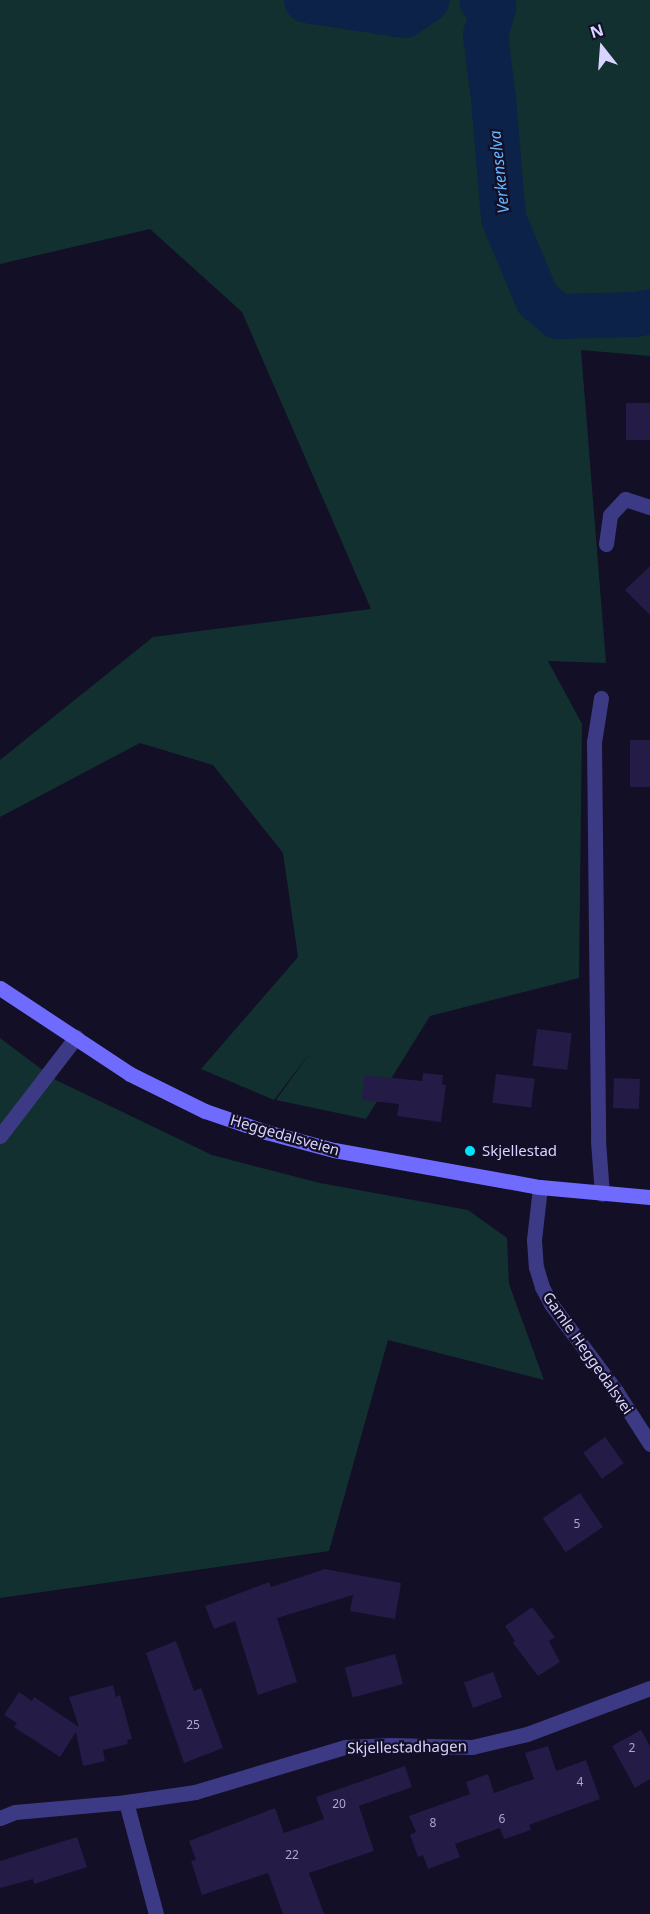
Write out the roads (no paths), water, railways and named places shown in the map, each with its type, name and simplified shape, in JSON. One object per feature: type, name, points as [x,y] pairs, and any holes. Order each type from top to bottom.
[{"type":"main road","name":"Heggedalsveien","points":[[0,988],[130,1074],[205,1111],[266,1132],[334,1150],[540,1187],[650,1197]]},
{"type":"street","points":[[606,544],[610,515],[626,499],[650,507]]},
{"type":"street","points":[[601,698],[594,754],[598,1141],[602,1194]]},
{"type":"street","points":[[0,1136],[76,1037]]},
{"type":"street","name":"Gamle Heggedalsvei","points":[[540,1187],[534,1240],[536,1267],[542,1287],[551,1304],[616,1391],[650,1444]]},
{"type":"street","name":"Skjellestadhagen","points":[[0,1818],[15,1812],[36,1809],[126,1802],[195,1792],[345,1747],[472,1747],[527,1734],[650,1688]]},
{"type":"street","points":[[126,1802],[156,1914]]},
{"type":"waterway","name":"Verkenselva","points":[[306,0],[404,15],[426,0]]},
{"type":"waterway","name":"Verkenselva","points":[[481,0],[493,7],[485,35],[503,218],[537,299],[557,316],[635,314],[650,311]]},
{"type":"place","name":"Skjellestad","points":[[470,1151]]}]
